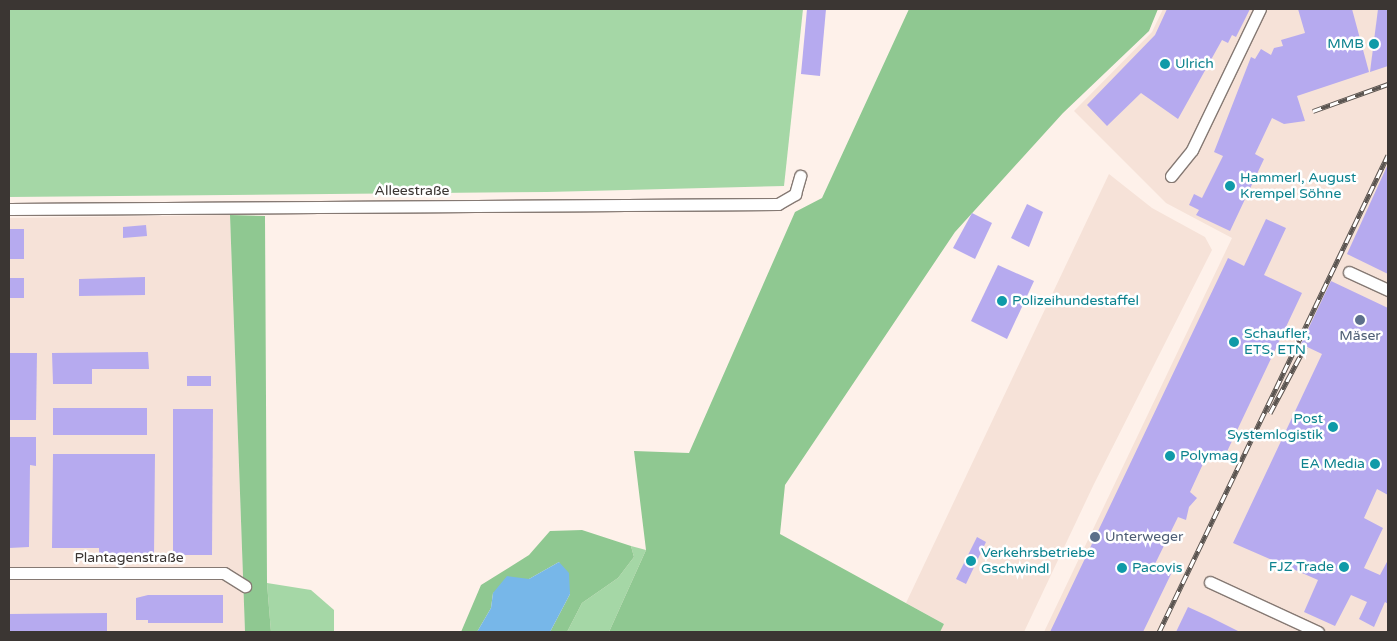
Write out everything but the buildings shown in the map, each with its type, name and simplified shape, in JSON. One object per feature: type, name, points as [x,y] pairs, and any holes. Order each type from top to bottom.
[{"type":"street","points":[[1172,176],[1192,150],[1260,9]]},
{"type":"street","name":"Alleestraße","points":[[9,210],[778,204],[795,194],[800,176]]},
{"type":"street","points":[[1349,272],[1388,290]]},
{"type":"street","name":"Plantagenstraße","points":[[9,573],[224,573],[245,586]]},
{"type":"street","points":[[1210,582],[1318,632]]},
{"type":"shaded area","points":[[1163,9],[1388,9],[1388,632],[1044,632],[1232,238],[1166,203],[1074,111],[1152,32]]},
{"type":"shaded area","points":[[1109,174],[1152,208],[1205,237],[1212,250],[1094,484],[1024,632],[939,632],[944,624],[906,603]]},
{"type":"shaded area","points":[[230,215],[245,632],[9,632],[9,218]]},
{"type":"green space","points":[[9,9],[803,9],[784,186],[547,192],[9,197]]},
{"type":"green space","points":[[909,9],[1158,9],[1149,31],[1063,113],[955,232],[785,485],[780,534],[944,624],[940,632],[609,632],[646,550],[634,451],[689,453],[795,212],[822,198]]},
{"type":"green space","points":[[230,215],[265,216],[267,583],[271,632],[245,632]]},
{"type":"green space","points":[[582,530],[631,546],[634,557],[618,578],[582,603],[567,632],[550,632],[570,594],[559,562],[529,579],[493,593],[491,608],[477,632],[461,632],[481,585],[529,555],[550,531]]},
{"type":"green space","points":[[631,546],[646,550],[609,632],[567,632],[582,603],[618,578],[634,557]]},
{"type":"green space","points":[[267,583],[311,590],[334,610],[334,632],[271,632]]},
{"type":"water","points":[[559,562],[569,573],[570,594],[550,632],[477,632],[491,608],[493,593],[507,576],[529,579]]},
{"type":"railway","points":[[1313,111],[1388,84]]},
{"type":"railway","points":[[1159,632],[1388,155]]},
{"type":"railway","points":[[1270,413],[1305,347]]},
{"type":"place","name":"MMB","points":[[1374,44]]},
{"type":"place","name":"Ulrich","points":[[1165,64]]},
{"type":"place","name":"Hammerl, August Krempel Söhne","points":[[1230,186]]},
{"type":"place","name":"Polizeihundestaffel","points":[[1002,301]]},
{"type":"place","name":"Mäser","points":[[1360,320]]},
{"type":"place","name":"Schaufler, ETS, ETN","points":[[1234,342]]},
{"type":"place","name":"Post Systemlogistik","points":[[1333,427]]},
{"type":"place","name":"Polymag","points":[[1170,456]]},
{"type":"place","name":"EA Media","points":[[1375,464]]},
{"type":"place","name":"Unterweger","points":[[1095,537]]},
{"type":"place","name":"Verkehrsbetriebe Gschwindl","points":[[971,561]]},
{"type":"place","name":"FJZ Trade","points":[[1344,567]]},
{"type":"place","name":"Pacovis","points":[[1122,568]]}]
